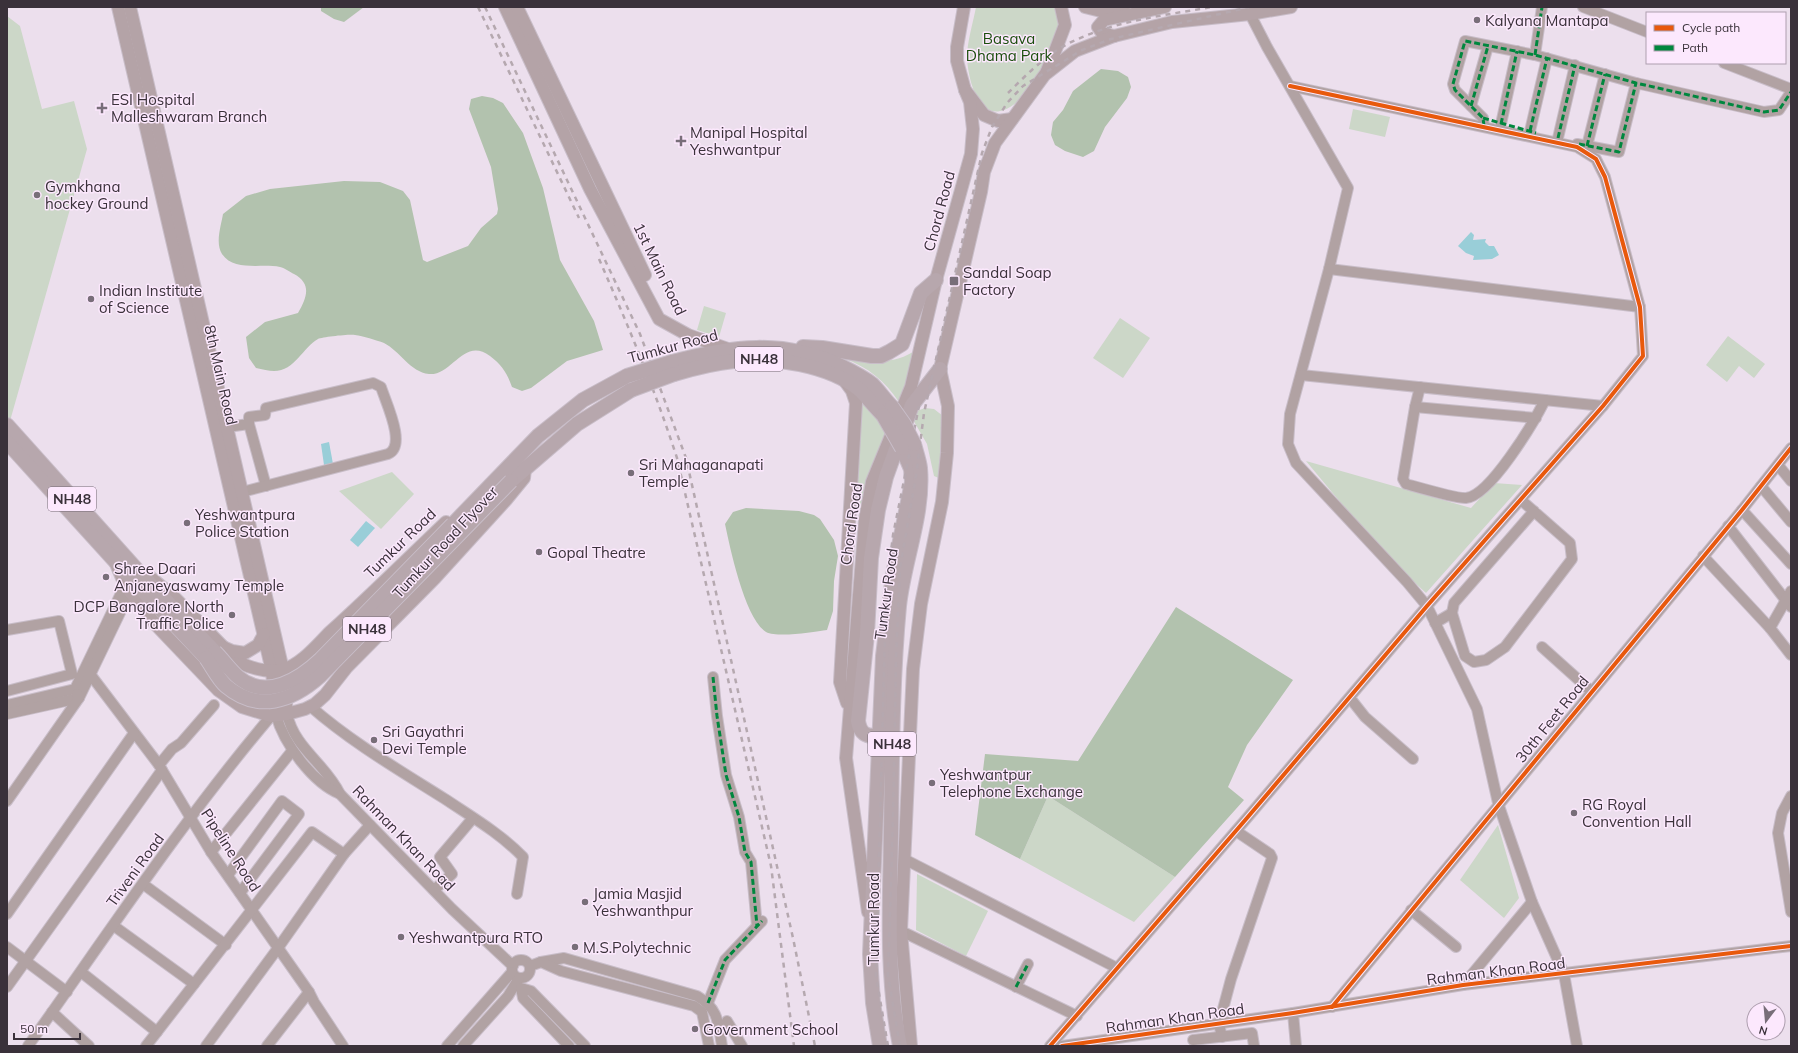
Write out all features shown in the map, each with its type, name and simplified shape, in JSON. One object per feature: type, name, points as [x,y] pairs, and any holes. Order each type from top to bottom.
[{"type":"highway","points":[[785,349],[822,348],[872,356],[881,356],[902,344],[909,329],[921,293],[936,280]]},
{"type":"highway","name":"Tumkur Road","points":[[526,469],[577,424],[631,390],[704,353],[728,349],[785,349],[810,354],[853,372],[872,384],[920,467],[920,491],[917,516],[899,603],[893,678],[896,913],[891,985],[893,1015],[900,1046]]},
{"type":"highway","name":"Tumkur Road","points":[[464,513],[543,431],[583,400],[627,376],[673,368],[758,359],[786,362],[816,369],[843,379],[887,411]]},
{"type":"highway","points":[[879,735],[871,737],[865,735],[860,729],[858,721],[867,634],[871,558],[878,510],[886,477],[912,405],[940,369]]},
{"type":"highway","name":"NH48","points":[[7,426],[138,571],[239,678],[266,688],[278,686],[294,680],[308,672],[464,513]]},
{"type":"highway","name":"NH48","points":[[7,442],[114,560],[214,652],[224,685],[235,692],[263,701],[278,701],[293,696],[307,688],[326,671],[511,481],[526,469]]},
{"type":"highway","name":"Tumkur Road","points":[[880,1046],[870,978],[870,928],[882,656],[888,612],[912,482],[908,446]]},
{"type":"main road","name":"8th Main Road","points":[[118,7],[134,47],[227,427],[242,492],[243,521],[264,634],[278,670]]},
{"type":"main road","name":"8th Main Road","points":[[130,7],[134,47],[278,670],[278,715]]},
{"type":"main road","name":"1st Main Road","points":[[505,7],[590,189],[659,319],[672,327]]},
{"type":"main road","name":"1st Main Road","points":[[517,7],[657,300],[672,327]]},
{"type":"main road","name":"Chord Road","points":[[870,928],[846,758],[865,520],[872,482],[911,387],[936,280],[971,154],[973,129],[970,102],[965,90],[956,47],[964,7]]},
{"type":"main road","points":[[911,1046],[901,931],[896,913],[904,859],[913,669],[921,604],[942,502],[947,453],[948,406],[940,369],[981,192],[984,172],[995,143],[1046,73],[1065,25],[1061,7]]},
{"type":"main road","points":[[1085,7],[1101,11],[1124,7]]},
{"type":"main road","points":[[1114,36],[1102,33],[1098,26],[1100,23],[1104,20],[1165,7]]},
{"type":"main road","points":[[1046,73],[1075,51],[1114,36],[1172,22],[1250,14],[1291,7]]},
{"type":"main road","points":[[965,90],[984,115],[998,121],[1012,120]]},
{"type":"main road","points":[[672,327],[688,335],[728,349]]},
{"type":"main road","points":[[843,379],[852,391],[856,403],[840,682],[849,708]]},
{"type":"main road","name":"Tumkur Road Flyover","points":[[310,706],[325,695],[347,667],[435,578],[506,500],[524,478],[526,469]]},
{"type":"main road","name":"Tumkur Road","points":[[278,670],[295,663],[307,654],[367,599],[454,515],[464,513]]},
{"type":"main road","points":[[114,560],[127,588],[156,625],[218,690],[240,706],[278,715],[310,706]]},
{"type":"main road","points":[[214,652],[232,650],[245,653],[258,645],[264,634]]},
{"type":"main road","points":[[214,652],[232,657],[248,668],[278,670]]},
{"type":"main road","points":[[210,680],[232,657]]},
{"type":"street","points":[[1535,55],[1542,7]]},
{"type":"street","points":[[1583,7],[1646,32]]},
{"type":"street","points":[[1250,14],[1267,47],[1348,188],[1329,269],[1290,414],[1288,444],[1296,463],[1407,582],[1427,606],[1477,709],[1498,804],[1532,902],[1564,974],[1577,1046]]},
{"type":"street","points":[[1050,1046],[1350,698],[1427,606],[1603,406],[1643,356],[1640,307],[1605,177],[1596,159],[1577,147],[1484,122],[1455,90],[1453,84],[1465,40],[1535,55],[1636,83],[1764,112],[1779,110],[1791,91],[1726,64]]},
{"type":"street","points":[[1471,106],[1488,46]]},
{"type":"street","points":[[1501,124],[1517,51]]},
{"type":"street","points":[[1530,131],[1547,58]]},
{"type":"street","points":[[1558,138],[1575,65]]},
{"type":"street","points":[[1587,146],[1605,74]]},
{"type":"street","points":[[1290,86],[1501,124],[1587,146],[1619,152],[1636,83]]},
{"type":"street","points":[[1329,269],[1640,307]]},
{"type":"street","points":[[1301,375],[1603,406]]},
{"type":"street","points":[[242,492],[266,486],[388,454],[393,452],[397,442],[395,430],[381,387],[373,383],[266,408],[265,415],[249,417],[249,424],[266,486]]},
{"type":"street","points":[[1420,387],[1415,407],[1403,479],[1406,484],[1465,499],[1479,494],[1491,482],[1536,418],[1545,400]]},
{"type":"street","points":[[1415,407],[1536,418]]},
{"type":"street","points":[[227,427],[249,424]]},
{"type":"street","name":"30th Feet Road","points":[[1332,1006],[1742,510],[1791,448]]},
{"type":"street","points":[[1778,466],[1791,482]]},
{"type":"street","points":[[1761,486],[1791,522]]},
{"type":"street","points":[[1521,500],[1534,511],[1570,543],[1572,558],[1505,647],[1486,660],[1474,662],[1465,656],[1452,613],[1457,600],[1534,511]]},
{"type":"street","points":[[1742,510],[1791,564]]},
{"type":"street","points":[[1728,526],[1788,604]]},
{"type":"street","points":[[1703,556],[1770,628],[1791,655]]},
{"type":"street","points":[[7,801],[90,674],[127,588]]},
{"type":"street","points":[[7,714],[77,693],[127,588]]},
{"type":"street","points":[[1770,628],[1788,604],[1791,591]]},
{"type":"street","points":[[1435,623],[1452,613]]},
{"type":"street","points":[[7,630],[59,621],[72,674],[7,691]]},
{"type":"street","points":[[1542,647],[1591,691]]},
{"type":"street","name":"Pipeline Road","points":[[90,674],[161,768],[211,852],[309,992],[339,1045]]},
{"type":"street","points":[[713,677],[716,716],[726,775],[739,816],[745,852],[751,862],[760,924],[725,960],[707,1006],[714,1046]]},
{"type":"street","points":[[7,705],[77,693]]},
{"type":"street","points":[[1350,698],[1365,717],[1413,759]]},
{"type":"street","points":[[7,987],[161,768],[172,749],[182,743],[214,705]]},
{"type":"street","points":[[310,706],[361,746],[473,818],[514,848],[523,857],[517,894]]},
{"type":"street","points":[[278,715],[290,728],[299,743],[335,784],[340,794]]},
{"type":"street","name":"8th Main Road","points":[[278,715],[280,728]]},
{"type":"street","name":"Triveni Road","points":[[28,1046],[191,817],[246,745],[278,715]]},
{"type":"street","name":"Rahman Khan Road","points":[[280,728],[292,751],[328,789],[340,794],[517,976]]},
{"type":"street","points":[[7,914],[134,733]]},
{"type":"street","points":[[211,852],[292,751]]},
{"type":"street","points":[[1791,796],[1782,813],[1778,833],[1791,912]]},
{"type":"street","points":[[228,875],[282,801],[299,814],[240,892]]},
{"type":"street","points":[[434,890],[452,874],[440,857],[473,818]]},
{"type":"street","points":[[206,1046],[278,948],[344,854],[370,825]]},
{"type":"street","points":[[1222,1037],[1220,1024],[1231,979],[1272,858],[1270,854],[1236,831]]},
{"type":"street","points":[[146,1046],[226,945],[312,832],[344,854]]},
{"type":"street","points":[[904,859],[1117,968]]},
{"type":"street","points":[[143,884],[226,945]]},
{"type":"street","points":[[1463,985],[1532,902]]},
{"type":"street","points":[[1411,910],[1456,946]]},
{"type":"street","points":[[114,926],[194,984]]},
{"type":"street","points":[[901,931],[1077,1016]]},
{"type":"street","name":"Rahman Khan Road","points":[[1062,1046],[1293,1014],[1332,1006],[1463,985],[1791,946]]},
{"type":"street","points":[[7,947],[67,992]]},
{"type":"street","points":[[530,966],[541,962],[564,958],[697,996],[715,1012],[722,1046]]},
{"type":"street","points":[[447,1046],[517,976],[529,974],[530,966],[526,961],[520,960],[517,976],[508,996],[463,1046]]},
{"type":"street","points":[[541,962],[561,971],[694,1006],[702,1012],[709,1046]]},
{"type":"street","points":[[1016,987],[1028,964]]},
{"type":"street","points":[[81,972],[157,1032]]},
{"type":"street","points":[[517,976],[523,998],[570,1046]]},
{"type":"street","points":[[517,976],[578,1046]]},
{"type":"street","points":[[517,976],[585,1046]]},
{"type":"street","points":[[266,1046],[309,992]]},
{"type":"street","points":[[52,1012],[89,1046]]},
{"type":"street","points":[[1293,1014],[1296,1046]]},
{"type":"street","points":[[1250,1020],[1254,1046]]},
{"type":"street","points":[[728,1021],[742,1046]]},
{"type":"street","points":[[1192,1028],[1194,1043],[1252,1033]]},
{"type":"green space","points":[[321,7],[364,7],[344,22],[334,19],[321,11]]},
{"type":"green space","name":"Basava Dhama Park","points":[[976,7],[1055,7],[1058,16],[1060,25],[1059,31],[1052,52],[1038,76],[1022,97],[1013,105],[1004,110],[995,111],[987,109],[976,95],[969,76],[967,52]]},
{"type":"green space","points":[[7,16],[20,26],[42,109],[74,101],[87,149],[10,421],[7,417]]},
{"type":"green space","points":[[1101,69],[1118,71],[1128,77],[1131,87],[1127,98],[1105,127],[1094,151],[1083,157],[1065,151],[1055,145],[1051,135],[1053,122],[1063,110],[1073,91]]},
{"type":"green space","points":[[482,96],[493,98],[503,103],[523,133],[543,188],[560,260],[594,321],[603,350],[567,361],[531,388],[522,391],[512,387],[501,366],[490,356],[481,351],[465,353],[445,369],[437,373],[429,374],[416,369],[384,343],[355,335],[325,337],[318,339],[293,363],[281,370],[272,371],[256,368],[249,358],[246,337],[265,322],[298,313],[304,302],[306,287],[300,278],[282,268],[273,266],[241,265],[227,260],[222,254],[219,245],[219,234],[223,214],[246,196],[270,189],[344,181],[380,182],[403,191],[410,200],[423,260],[427,262],[468,246],[481,228],[497,214],[498,209],[491,167],[469,109],[471,99]]},
{"type":"green space","points":[[1353,109],[1390,117],[1385,137],[1349,129]]},
{"type":"green space","points":[[704,306],[726,313],[719,337],[697,330]]},
{"type":"green space","points":[[1120,318],[1150,338],[1123,378],[1093,358]]},
{"type":"green space","points":[[1728,336],[1765,364],[1754,378],[1739,366],[1727,382],[1706,365]]},
{"type":"green space","points":[[918,349],[899,402],[882,381],[861,366],[845,359],[846,356],[883,361],[891,360],[900,358]]},
{"type":"green space","points":[[859,400],[870,408],[889,433],[863,514],[853,512]]},
{"type":"green space","points":[[925,408],[934,409],[943,416],[941,479],[934,476],[927,444],[912,418],[917,411]]},
{"type":"green space","points":[[1306,461],[1471,508],[1494,483],[1522,485],[1426,593],[1381,551]]},
{"type":"green space","points":[[392,472],[414,494],[381,529],[339,491]]},
{"type":"green space","points":[[746,508],[799,511],[814,515],[820,519],[834,540],[838,556],[834,581],[833,611],[827,630],[796,634],[772,634],[766,632],[758,625],[745,598],[725,524],[733,512]]},
{"type":"green space","points":[[1176,607],[1293,680],[1247,745],[1228,787],[1244,800],[1175,877],[1048,796],[1020,859],[975,835],[985,754],[1078,761]]},
{"type":"green space","points":[[1048,796],[1175,877],[1134,922],[1020,859]]},
{"type":"green space","points":[[1498,825],[1519,898],[1504,918],[1460,880]]},
{"type":"green space","points":[[917,874],[988,911],[966,956],[916,930]]},
{"type":"water","points":[[1471,232],[1474,235],[1473,240],[1486,239],[1485,242],[1489,246],[1494,246],[1499,255],[1492,259],[1473,260],[1474,256],[1466,253],[1458,246]]},
{"type":"water","points":[[329,442],[333,464],[324,465],[321,444]]},
{"type":"water","points":[[366,521],[375,528],[358,547],[350,540]]},
{"type":"railway","points":[[478,7],[579,218]]},
{"type":"railway","points":[[485,7],[640,334],[686,458],[793,938],[815,1046]]},
{"type":"railway","points":[[1008,93],[1032,70],[1058,49],[1094,32],[1127,23],[1212,7]]},
{"type":"railway","points":[[900,1046],[888,975],[896,658],[900,568],[916,476],[924,413],[982,153],[992,127],[1007,103],[1023,86],[1082,50],[1111,39],[1250,7]]},
{"type":"railway","points":[[599,259],[641,358],[677,458],[771,866],[794,1046]]},
{"type":"railway","points":[[888,1046],[876,976],[886,594],[893,535],[919,406]]},
{"type":"marked path","points":[[1535,55],[1542,7]]},
{"type":"marked path","points":[[1484,126],[1483,118],[1455,90],[1453,84],[1465,41],[1535,55],[1636,83],[1764,112],[1779,110],[1791,92]]},
{"type":"marked path","points":[[1471,106],[1488,46]]},
{"type":"marked path","points":[[1501,124],[1517,51]]},
{"type":"marked path","points":[[1530,131],[1547,58]]},
{"type":"marked path","points":[[1558,138],[1575,65]]},
{"type":"marked path","points":[[1587,146],[1605,74]]},
{"type":"marked path","points":[[1579,144],[1619,152],[1636,83]]},
{"type":"marked path","points":[[1483,118],[1536,133]]},
{"type":"marked path","points":[[713,677],[726,775],[739,817],[745,852],[751,862],[757,926]]},
{"type":"marked path","points":[[708,1003],[725,960],[762,921]]},
{"type":"marked path","points":[[1016,987],[1028,964]]},
{"type":"cycle path","points":[[1050,1046],[1247,818],[1427,606],[1603,406],[1643,356],[1640,307],[1605,177],[1596,159],[1577,147],[1290,86]]},
{"type":"cycle path","points":[[1332,1007],[1742,510],[1791,448]]},
{"type":"cycle path","points":[[1062,1046],[1293,1013],[1463,985],[1791,946]]},
{"type":"place","name":"Kalyana Mantapa","points":[[1477,20]]},
{"type":"place","name":"ESI Hospital Malleshwaram Branch","points":[[102,108]]},
{"type":"place","name":"Manipal Hospital Yeshwantpur","points":[[681,141]]},
{"type":"place","name":"Gymkhana hockey Ground","points":[[37,195]]},
{"type":"place","name":"Sandal Soap Factory","points":[[954,281]]},
{"type":"place","name":"Indian Institute of Science","points":[[91,299]]},
{"type":"place","name":"Sri Mahaganapati Temple","points":[[631,473]]},
{"type":"place","name":"Yeshwantpura Police Station","points":[[187,523]]},
{"type":"place","name":"Gopal Theatre","points":[[539,552]]},
{"type":"place","name":"Shree Daari Anjaneyaswamy Temple","points":[[106,577]]},
{"type":"place","name":"DCP Bangalore North Traffic Police","points":[[232,615]]},
{"type":"place","name":"Sri Gayathri Devi Temple","points":[[374,740]]},
{"type":"place","name":"Yeshwantpur Telephone Exchange","points":[[932,783]]},
{"type":"place","name":"RG Royal Convention Hall","points":[[1574,813]]},
{"type":"place","name":"Jamia Masjid Yeshwanthpur","points":[[585,902]]},
{"type":"place","name":"Yeshwantpura RTO","points":[[401,937]]},
{"type":"place","name":"M.S.Polytechnic","points":[[575,947]]},
{"type":"place","name":"Government School","points":[[695,1029]]}]
